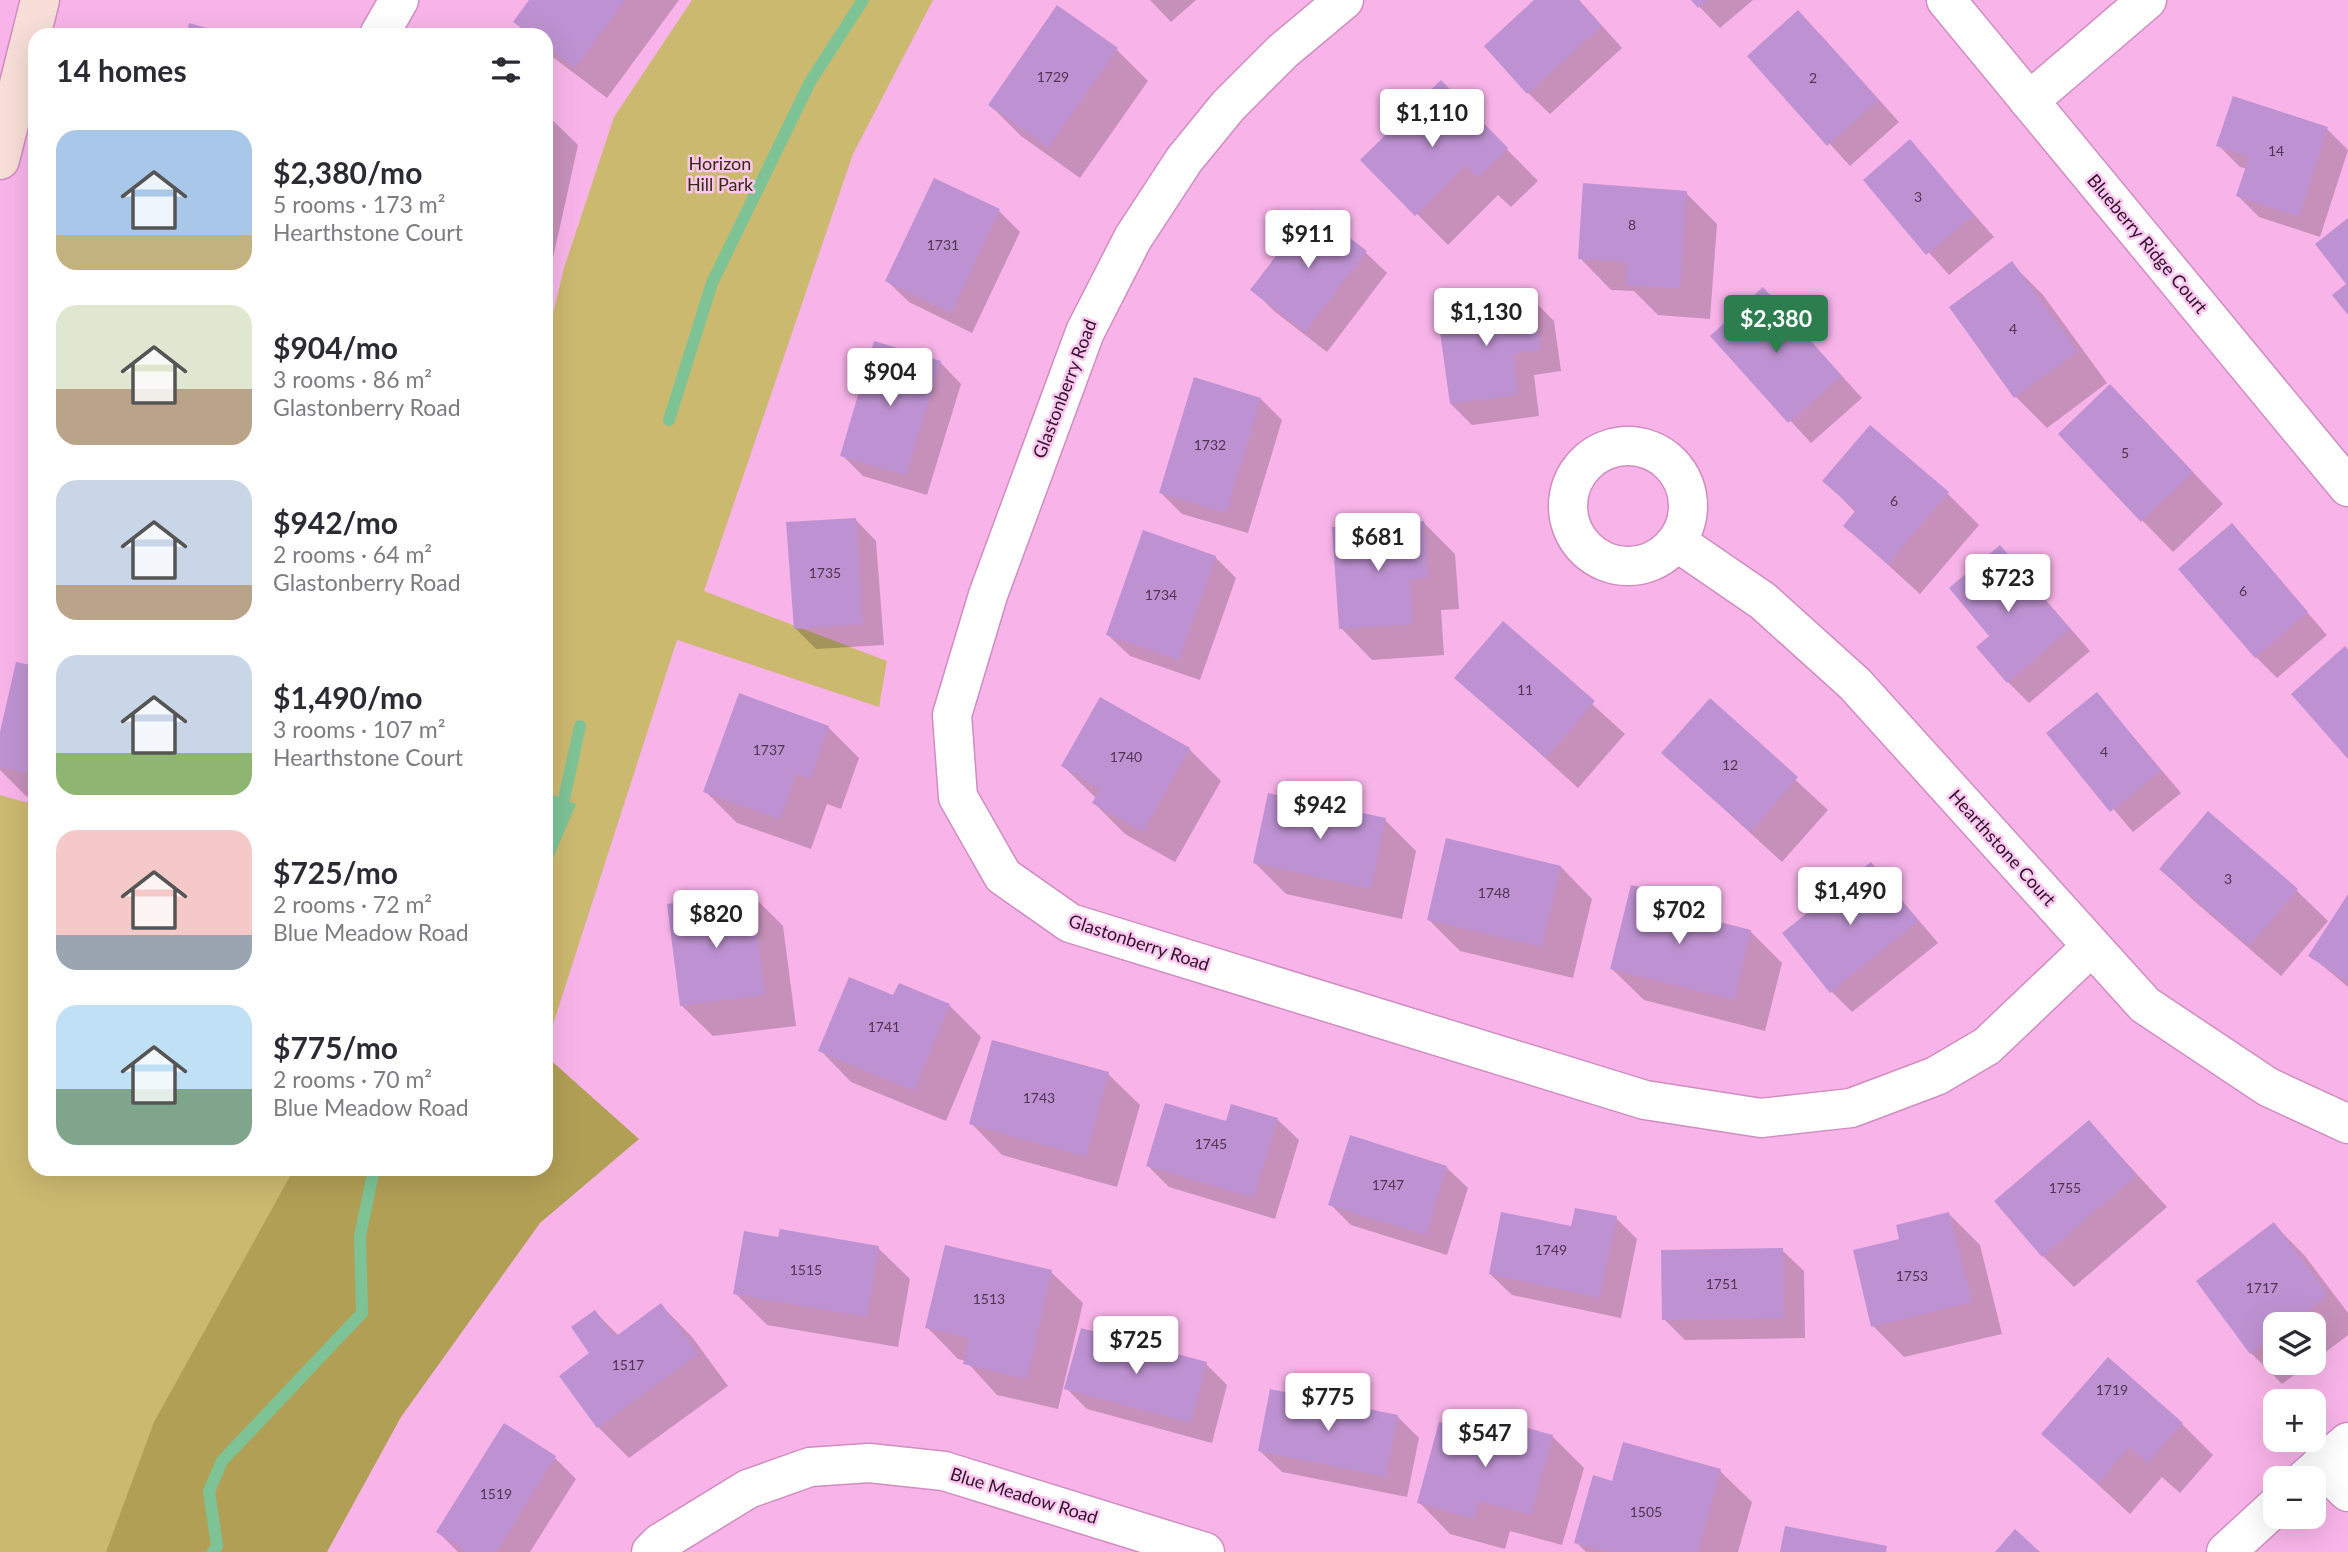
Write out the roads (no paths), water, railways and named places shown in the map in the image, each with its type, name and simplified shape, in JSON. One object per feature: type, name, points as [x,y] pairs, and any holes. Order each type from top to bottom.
[{"type":"main road","points":[[33,28],[40,0]]},
{"type":"main road","points":[[0,160],[28,48]]},
{"type":"street","points":[[383,28],[399,0]]},
{"type":"street","name":"Glastonberry Road","points":[[1344,0],[1283,51],[1237,97],[1184,160],[1133,237],[1084,332],[988,595],[952,715],[958,797],[1003,876],[1070,923],[1645,1101],[1761,1118],[1852,1108],[1936,1076],[1987,1046],[2091,947]]},
{"type":"street","name":"Blueberry Ridge Court","points":[[1946,0],[2348,487]]},
{"type":"street","points":[[2029,102],[2147,0]]},
{"type":"street","name":"Hearthstone Court","points":[[1677,542],[1763,601],[1855,684],[2145,1005],[2268,1087],[2348,1124]]},
{"type":"street","points":[[2324,1462],[2348,1492]]},
{"type":"street","name":"Blue Meadow Road","points":[[651,1552],[660,1543],[748,1489],[810,1467],[869,1463],[944,1471],[1205,1552]]},
{"type":"street","points":[[2227,1552],[2263,1518]]},
{"type":"waterway","points":[[669,420],[712,283],[810,82],[863,0]]},
{"type":"waterway","points":[[564,799],[580,726]]},
{"type":"waterway","points":[[213,1552],[217,1546],[209,1491],[222,1461],[362,1313],[360,1236],[373,1176]]},
{"type":"park label","name":"Horizon Hill Park","points":[[720,174]]}]
